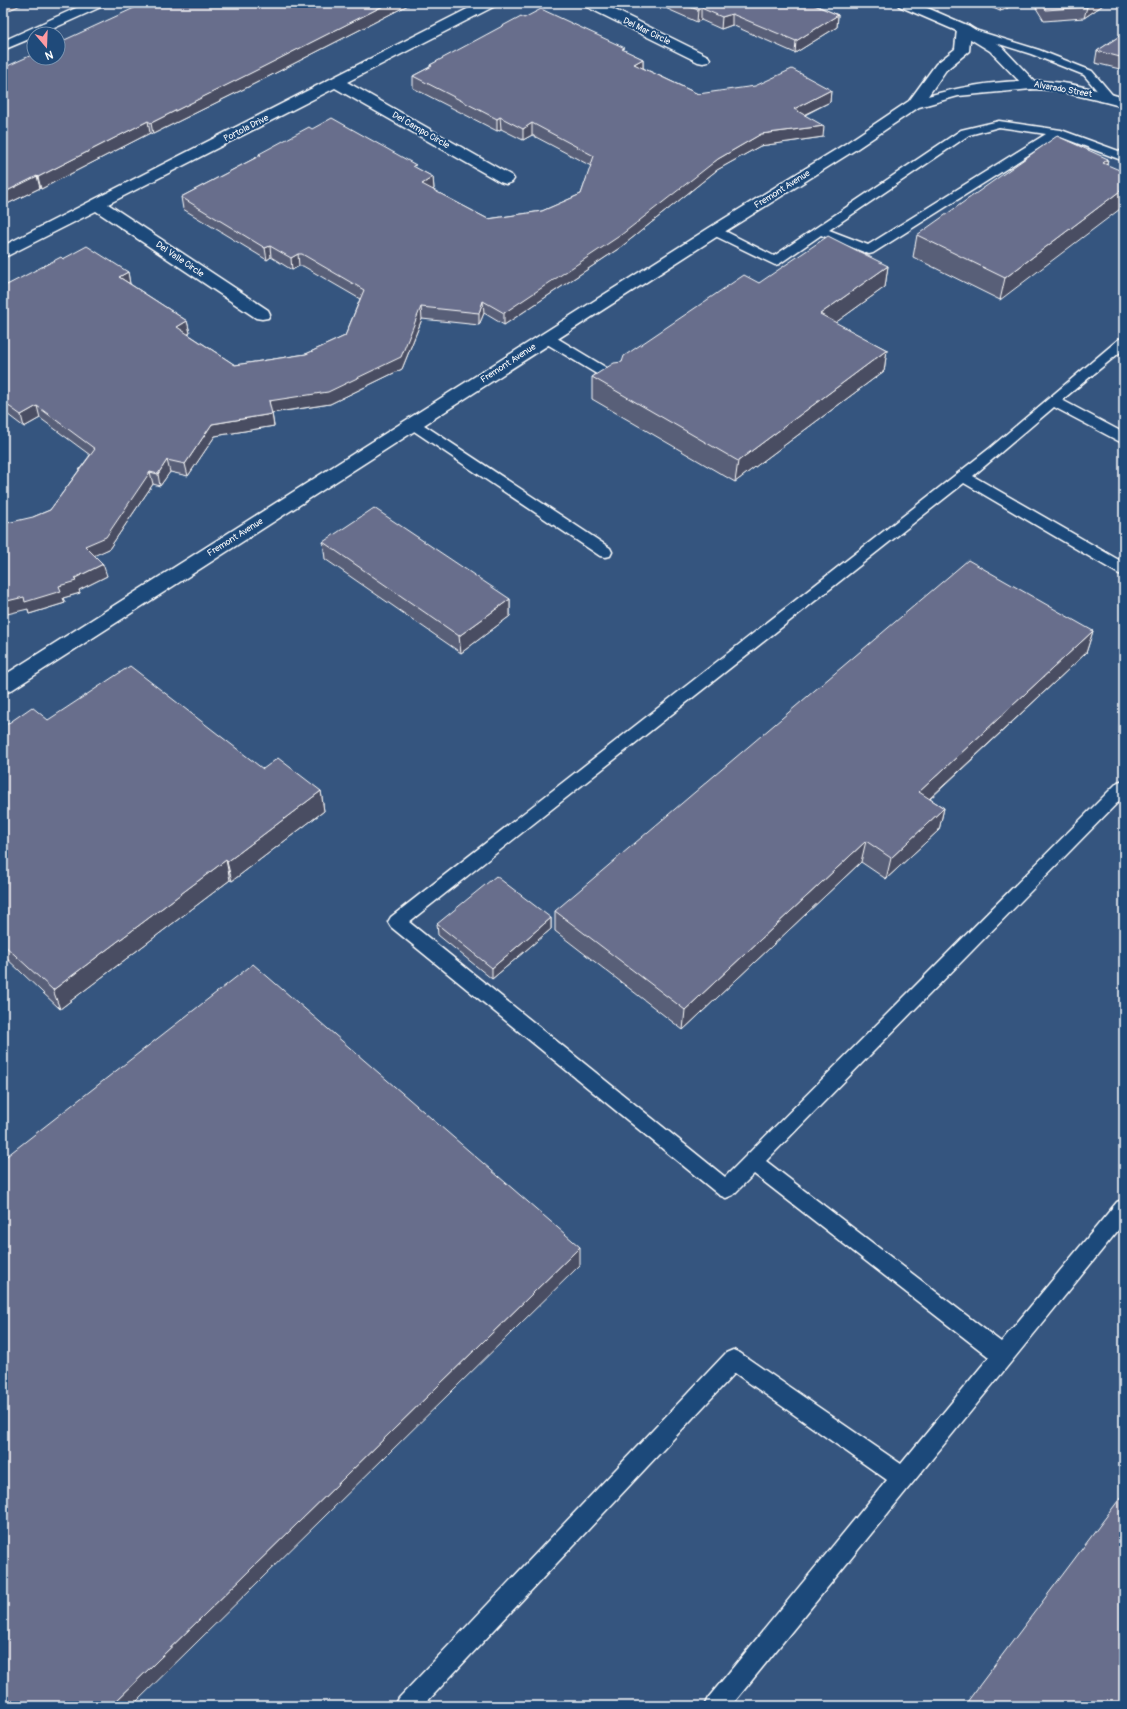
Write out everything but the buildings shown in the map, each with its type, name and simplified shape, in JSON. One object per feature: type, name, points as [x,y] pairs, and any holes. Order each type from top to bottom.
[{"type":"street","points":[[3,46],[98,3]]},
{"type":"street","name":"Portola Drive","points":[[3,252],[490,3]]},
{"type":"street","name":"Del Mar Circle","points":[[590,3],[703,59]]},
{"type":"street","name":"Alvarado Street","points":[[904,3],[964,30],[995,48],[1030,84],[1054,86],[1109,98],[1124,103]]},
{"type":"street","points":[[914,104],[941,67],[962,51],[964,30]]},
{"type":"street","name":"Del Campo Circle","points":[[336,82],[506,178]]},
{"type":"street","name":"Fremont Avenue","points":[[3,686],[715,231],[850,147],[914,104],[957,92],[1030,84]]},
{"type":"street","name":"Del Valle Circle","points":[[97,204],[262,314]]},
{"type":"lane","name":"Alvarado Street","points":[[964,30],[1035,52],[1088,73],[1109,98]]},
{"type":"lane","points":[[715,231],[775,261],[818,230],[965,132],[999,124],[1057,132],[1124,156]]},
{"type":"lane","points":[[818,230],[869,250],[1057,132]]},
{"type":"lane","points":[[547,338],[615,379]]},
{"type":"lane","points":[[1124,342],[963,476],[396,922],[726,1189],[1124,786]]},
{"type":"lane","points":[[1053,401],[1124,439]]},
{"type":"lane","points":[[413,424],[605,552]]},
{"type":"lane","points":[[963,476],[1124,570]]},
{"type":"lane","points":[[753,1162],[1003,1356]]},
{"type":"lane","points":[[716,1706],[1124,1208]]},
{"type":"lane","points":[[407,1706],[733,1360],[903,1478]]}]
